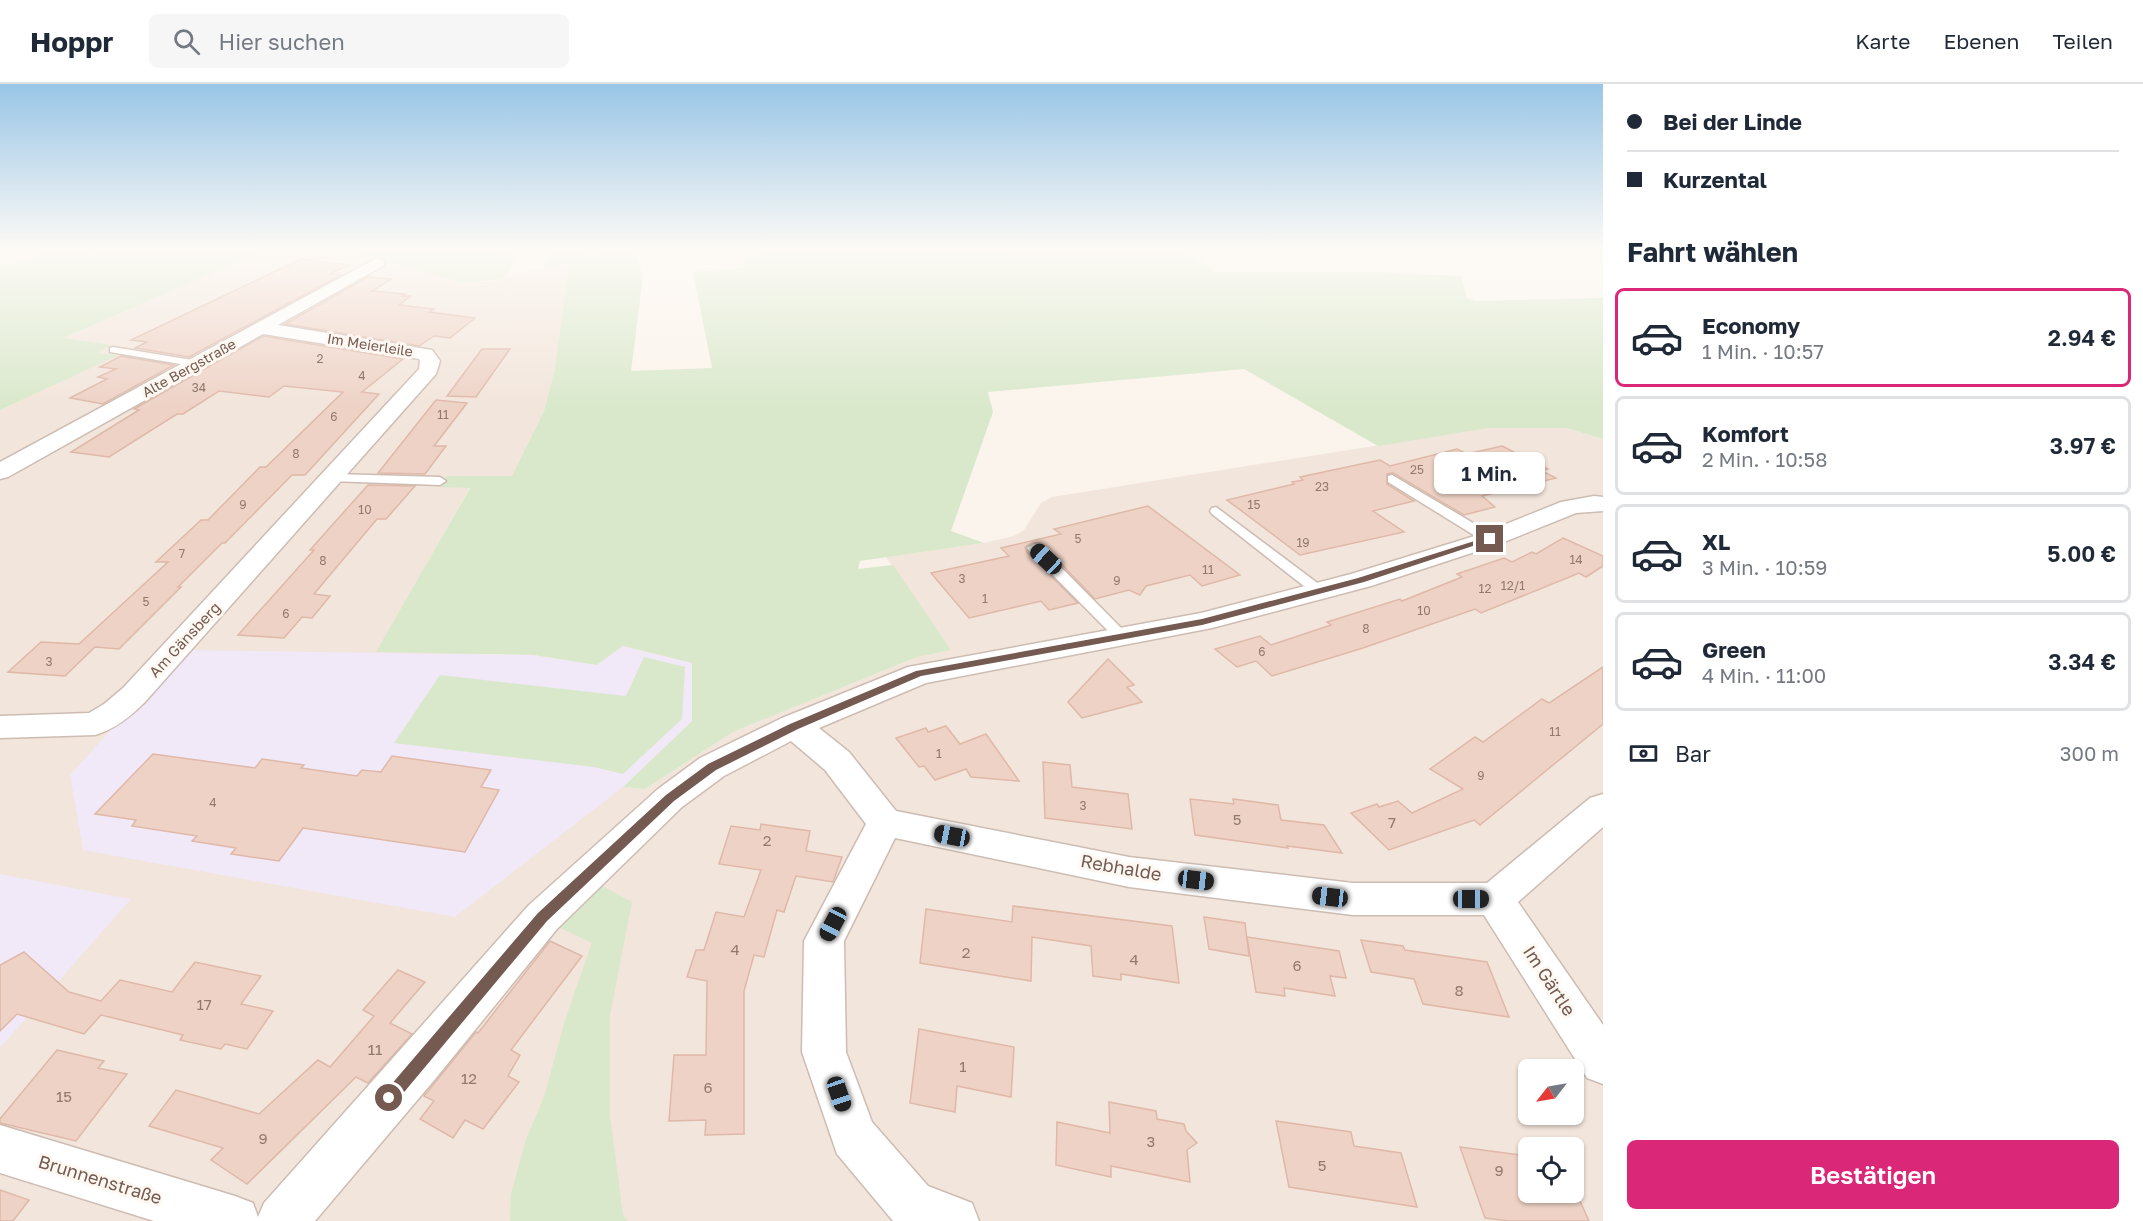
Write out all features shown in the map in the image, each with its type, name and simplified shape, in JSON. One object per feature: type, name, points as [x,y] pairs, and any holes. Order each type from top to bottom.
[{"type":"street","name":"Alte Bergstraße","points":[[0,472],[308,301]]},
{"type":"street","name":"Im Meierleile","points":[[261,328],[425,354],[430,361],[429,370],[334,478]]},
{"type":"street","name":"Am Gänsberg","points":[[0,727],[95,724],[115,712],[134,695],[334,478]]},
{"type":"street","points":[[282,1221],[543,917],[670,798],[712,767],[794,726],[919,674],[1202,622],[1319,591],[1490,539],[1570,507],[1594,503],[1603,504]]},
{"type":"street","points":[[794,726],[837,761],[885,822],[824,941],[824,1052],[854,1137],[911,1204],[954,1221]]},
{"type":"street","points":[[1495,899],[1603,807]]},
{"type":"street","name":"Rebhalde","points":[[885,822],[1141,873],[1353,899],[1495,899]]},
{"type":"street","name":"Im Gärtle","points":[[1495,899],[1603,1063]]},
{"type":"street","name":"Brunnenstraße","points":[[0,1149],[235,1221]]},
{"type":"lane","points":[[113,350],[198,364]]},
{"type":"lane","points":[[334,478],[440,481]]},
{"type":"lane","points":[[1392,479],[1490,539]]},
{"type":"lane","points":[[1216,511],[1319,591]]},
{"type":"lane","points":[[1034,548],[1122,637]]},
{"type":"shaded area","points":[[148,301],[565,301],[554,372],[544,411],[512,477],[470,487],[413,589],[624,787],[645,789],[733,732],[917,657],[950,650],[886,557],[984,543],[1014,536],[1024,530],[1041,503],[1052,497],[1487,428],[1566,428],[1603,439],[1603,1221],[0,1221],[0,410],[118,355],[95,353],[109,345],[62,339]]},
{"type":"shaded area","points":[[623,646],[692,663],[692,721],[623,787],[455,917],[83,850],[70,775],[183,650],[533,655],[597,665]]},
{"type":"shaded area","points":[[0,874],[131,899],[0,1048]]},
{"type":"green space","points":[[0,301],[148,301],[64,338],[111,345],[97,353],[119,355],[0,410]]},
{"type":"green space","points":[[564,301],[640,301],[631,371],[712,368],[699,301],[1603,301],[1603,439],[1566,428],[1488,428],[1378,446],[1244,369],[988,392],[993,412],[951,531],[984,543],[860,561],[858,569],[893,565],[951,650],[917,657],[733,732],[645,789],[623,787],[692,721],[692,663],[623,646],[597,665],[533,655],[376,652],[470,488],[440,487],[447,476],[512,476],[544,411],[554,372]]},
{"type":"green space","points":[[644,657],[685,667],[682,719],[623,774],[594,767],[394,743],[440,675],[626,696]]},
{"type":"green space","points":[[597,883],[632,902],[610,1015],[610,1115],[623,1215],[627,1221],[510,1221],[511,1194],[526,1139],[544,1097],[565,1020],[592,943],[554,925]]},
{"type":"building","points":[[213,301],[293,301],[189,357],[135,348],[147,342],[131,340]]},
{"type":"building","points":[[326,301],[404,301],[399,305],[434,309],[429,312],[475,318],[450,338],[434,336],[419,346],[285,324]]},
{"type":"building","points":[[263,336],[403,359],[362,392],[379,394],[305,475],[292,475],[178,587],[181,587],[119,649],[95,647],[65,676],[8,672],[41,642],[79,644],[168,562],[156,562],[201,520],[208,520],[260,467],[266,467],[343,392],[284,386],[269,397],[219,391],[183,414],[177,414],[109,457],[71,452],[139,410],[134,409]]},
{"type":"building","points":[[482,349],[510,349],[476,397],[447,396]]},
{"type":"building","points":[[121,356],[174,365],[103,404],[70,398],[107,379],[98,377],[116,369],[100,367]]},
{"type":"building","points":[[436,400],[467,403],[434,446],[446,446],[425,474],[378,473]]},
{"type":"building","points":[[1502,446],[1548,469],[1542,471],[1556,478],[1482,496],[1495,507],[1464,515],[1393,473],[1387,474],[1387,484],[1414,501],[1373,511],[1404,532],[1300,555],[1227,500],[1294,484],[1292,482],[1303,480],[1300,477],[1380,460],[1390,466],[1457,449],[1467,454]]},
{"type":"building","points":[[368,485],[415,486],[386,519],[377,519],[314,594],[330,596],[312,618],[302,617],[284,638],[238,635],[314,550],[310,550]]},
{"type":"building","points":[[1148,506],[1240,575],[1202,586],[1190,575],[1146,586],[1140,595],[1129,590],[1095,599],[1041,543],[1033,542],[1025,547],[1027,552],[1078,603],[1049,610],[1041,601],[969,618],[931,573],[1009,556],[1001,548],[1061,534],[1054,529]]},
{"type":"building","points":[[1563,538],[1603,556],[1603,566],[1586,577],[1579,573],[1481,613],[1475,609],[1363,648],[1272,676],[1256,661],[1237,667],[1215,649],[1260,636],[1271,645],[1331,625],[1327,622],[1400,599],[1402,601],[1462,577],[1457,574],[1504,558],[1512,562],[1532,552],[1536,554]]},
{"type":"building","points":[[1108,659],[1134,685],[1127,687],[1142,702],[1082,718],[1068,702]]},
{"type":"building","points":[[1603,667],[1603,724],[1480,825],[1474,820],[1389,850],[1351,813],[1377,804],[1379,807],[1398,801],[1412,813],[1463,789],[1430,769],[1475,737],[1483,742],[1542,699],[1549,703]]},
{"type":"building","points":[[946,726],[960,744],[986,734],[1019,781],[971,777],[966,769],[935,780],[924,766],[919,767],[896,738],[926,728],[928,732]]},
{"type":"building","points":[[153,754],[255,768],[262,759],[304,765],[301,768],[357,776],[362,770],[381,772],[392,756],[491,770],[481,787],[499,790],[465,852],[303,828],[279,861],[231,854],[236,848],[192,841],[197,836],[132,826],[136,820],[95,814]]},
{"type":"building","points":[[1043,762],[1070,765],[1072,787],[1128,794],[1132,829],[1045,818]]},
{"type":"building","points":[[1190,799],[1234,804],[1233,799],[1278,805],[1281,820],[1324,825],[1342,853],[1195,835]]},
{"type":"building","points":[[761,824],[810,831],[806,851],[842,857],[833,882],[796,876],[784,912],[777,910],[764,957],[754,955],[744,991],[744,1134],[705,1135],[706,1120],[669,1121],[674,1055],[706,1055],[707,981],[687,977],[696,950],[704,950],[716,912],[744,917],[761,870],[719,864],[731,826],[760,830]]},
{"type":"building","points":[[1013,906],[1172,926],[1179,983],[1121,974],[1121,980],[1093,976],[1091,946],[1032,937],[1031,981],[920,963],[926,909],[1012,922]]},
{"type":"building","points":[[1204,917],[1245,923],[1249,956],[1209,949]]},
{"type":"building","points":[[1247,937],[1339,951],[1346,978],[1330,976],[1335,996],[1284,988],[1285,996],[1256,992]]},
{"type":"building","points":[[1361,940],[1403,946],[1405,950],[1487,962],[1509,1017],[1423,1004],[1414,979],[1371,972]]},
{"type":"building","points":[[550,941],[582,956],[511,1050],[520,1055],[508,1076],[519,1082],[483,1129],[465,1120],[453,1138],[420,1119],[434,1101],[424,1096],[476,1032],[478,1033]]},
{"type":"building","points":[[24,952],[69,992],[101,1001],[120,980],[172,992],[195,962],[261,976],[241,1004],[273,1011],[247,1049],[225,1044],[221,1049],[180,1040],[183,1035],[101,1015],[84,1034],[17,1014],[0,1031],[0,965]]},
{"type":"building","points":[[398,970],[425,982],[390,1023],[412,1034],[368,1083],[356,1077],[247,1184],[211,1160],[223,1148],[149,1126],[176,1090],[259,1114],[318,1060],[330,1067],[374,1016],[363,1010]]},
{"type":"building","points":[[919,1029],[1014,1047],[1011,1097],[957,1086],[955,1112],[910,1103]]},
{"type":"building","points":[[57,1050],[104,1061],[98,1068],[127,1074],[76,1141],[0,1123],[0,1119]]},
{"type":"building","points":[[1109,1102],[1156,1111],[1157,1119],[1184,1124],[1186,1131],[1197,1143],[1187,1150],[1190,1182],[1111,1166],[1111,1177],[1056,1165],[1057,1122],[1110,1133]]},
{"type":"building","points":[[1276,1121],[1351,1132],[1354,1146],[1401,1153],[1417,1207],[1289,1187]]},
{"type":"building","points":[[1460,1147],[1518,1155],[1518,1203],[1581,1203],[1589,1221],[1509,1221],[1485,1218]]},
{"type":"building","points":[[0,1190],[29,1200],[13,1221],[0,1221]]},
{"type":"route","points":[[389,1098],[543,917],[670,798],[712,767],[794,726],[919,674],[1202,622],[1361,580],[1490,539]]}]
